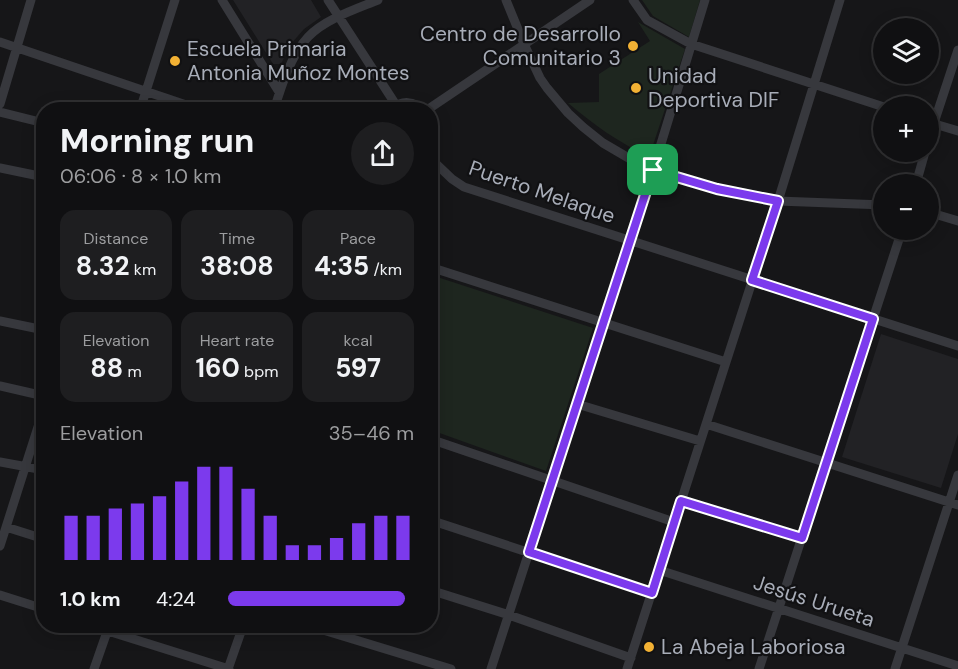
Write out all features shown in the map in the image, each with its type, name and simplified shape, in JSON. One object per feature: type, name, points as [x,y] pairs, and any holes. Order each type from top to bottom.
[{"type":"street","points":[[0,104],[31,0]]},
{"type":"street","points":[[142,102],[175,0]]},
{"type":"street","points":[[222,0],[279,92]]},
{"type":"street","points":[[328,0],[391,102]]},
{"type":"street","points":[[276,102],[293,59],[308,37],[338,17],[378,0]]},
{"type":"street","points":[[506,0],[540,78],[568,113],[603,143],[632,160],[653,170],[717,189],[778,201],[873,205]]},
{"type":"street","points":[[437,102],[590,0]]},
{"type":"street","points":[[633,0],[647,20],[692,44],[873,104]]},
{"type":"street","points":[[491,669],[653,170],[705,0]]},
{"type":"street","points":[[627,669],[778,201],[840,0]]},
{"type":"street","points":[[0,42],[179,102]]},
{"type":"street","points":[[939,101],[958,50]]},
{"type":"street","points":[[0,112],[36,121]]},
{"type":"street","points":[[939,125],[958,131]]},
{"type":"street","name":"Puerto Melaque","points":[[438,166],[464,187],[958,346]]},
{"type":"street","points":[[0,168],[36,175]]},
{"type":"street","points":[[939,215],[958,221]]},
{"type":"street","points":[[759,669],[899,240]]},
{"type":"street","points":[[438,270],[726,362]]},
{"type":"street","points":[[0,321],[36,328]]},
{"type":"street","points":[[0,386],[36,394]]},
{"type":"street","points":[[577,404],[700,441]]},
{"type":"street","points":[[706,424],[954,504]]},
{"type":"street","points":[[0,546],[36,433]]},
{"type":"street","points":[[438,442],[674,522]]},
{"type":"street","points":[[0,462],[36,469]]},
{"type":"street","points":[[895,669],[954,504],[958,475]]},
{"type":"street","points":[[681,501],[802,538]]},
{"type":"street","points":[[438,523],[652,593]]},
{"type":"street","points":[[6,528],[36,537]]},
{"type":"street","name":"Jesús Urueta","points":[[659,570],[958,666]]},
{"type":"street","points":[[438,593],[631,658]]},
{"type":"street","points":[[0,594],[36,606]]},
{"type":"street","points":[[94,669],[106,633]]},
{"type":"street","points":[[123,633],[229,669],[241,633]]},
{"type":"street","points":[[333,633],[451,669]]},
{"type":"shaded area","points":[[233,0],[311,0],[321,17],[304,29],[290,45],[281,64],[273,64]]},
{"type":"shaded area","points":[[642,0],[700,0],[689,37],[653,16]]},
{"type":"shaded area","name":"Unidad Deportiva DIF","points":[[638,22],[685,49],[649,157],[607,133],[568,103],[599,102],[599,74],[650,41]]},
{"type":"shaded area","points":[[438,277],[593,328],[546,471],[438,432]]},
{"type":"shaded area","points":[[881,334],[958,359],[958,434],[941,488],[842,457]]},
{"type":"place","name":"Centro de Desarrollo Comunitario 3","points":[[633,46]]},
{"type":"place","name":"Escuela Primaria Antonia Muñoz Montes","points":[[175,61]]},
{"type":"place","name":"Unidad Deportiva DIF","points":[[636,88]]},
{"type":"place","name":"La Abeja Laboriosa","points":[[649,647]]},
{"type":"route","points":[[653,170],[717,189],[778,201],[752,280],[873,319],[802,538],[681,501],[652,593],[529,552],[653,170]]}]
